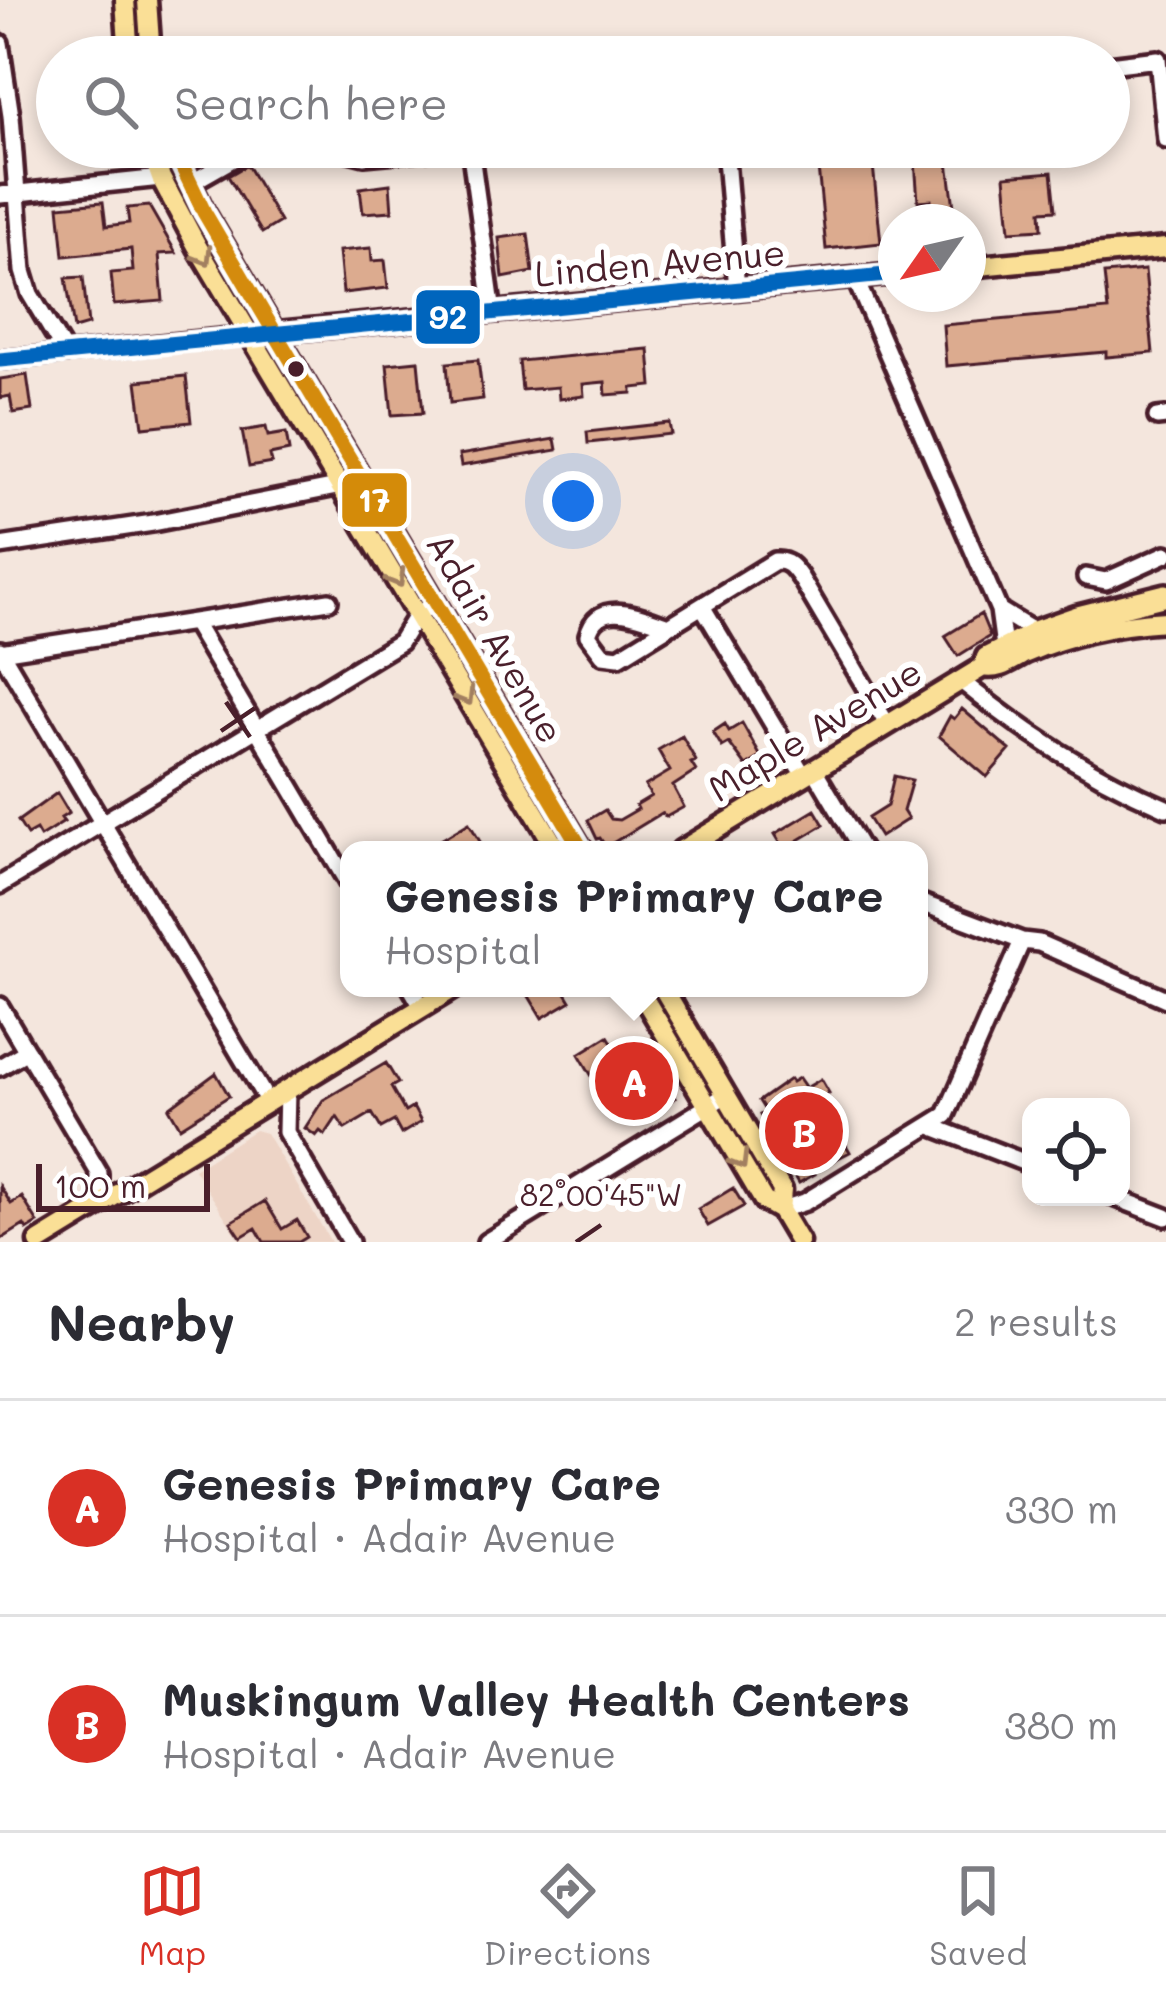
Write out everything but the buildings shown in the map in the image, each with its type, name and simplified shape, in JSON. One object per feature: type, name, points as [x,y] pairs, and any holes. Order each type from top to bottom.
[{"type":"highway","points":[[1035,632],[1078,616],[1166,595]]},
{"type":"main road","points":[[124,0],[127,36]]},
{"type":"main road","points":[[147,0],[150,36]]},
{"type":"main road","name":"Adair Avenue","points":[[158,168],[250,335],[552,841]]},
{"type":"main road","name":"Adair Avenue","points":[[183,168],[274,332],[577,841]]},
{"type":"main road","points":[[986,265],[1166,248]]},
{"type":"main road","name":"Linden Avenue","points":[[250,335],[878,276]]},
{"type":"main road","points":[[1035,632],[986,657],[982,667],[993,670],[1030,651],[1095,630],[1166,622]]},
{"type":"main road","name":"Maple Avenue","points":[[697,841],[982,667]]},
{"type":"main road","points":[[41,1242],[439,997]]},
{"type":"main road","points":[[643,997],[764,1201],[780,1210],[799,1242]]},
{"type":"main road","points":[[668,997],[782,1190],[780,1210]]},
{"type":"street","points":[[0,44],[7,195],[28,288],[66,354]]},
{"type":"street","points":[[1130,62],[1158,59],[1166,140]]},
{"type":"street","points":[[190,184],[218,168]]},
{"type":"street","points":[[469,168],[493,313]]},
{"type":"street","points":[[726,168],[737,289]]},
{"type":"street","points":[[7,195],[161,178]]},
{"type":"street","points":[[855,278],[999,610],[1004,647]]},
{"type":"street","name":"Linden Avenue","points":[[0,360],[250,335]]},
{"type":"street","points":[[0,546],[153,523],[341,486]]},
{"type":"street","points":[[1086,578],[1106,581],[1166,554]]},
{"type":"street","points":[[669,626],[636,615],[602,613],[594,618],[588,635],[593,647],[610,658],[619,657],[775,561],[792,566],[887,724]]},
{"type":"street","points":[[328,601],[0,651],[259,1107],[286,1132],[350,1242]]},
{"type":"street","points":[[0,885],[400,642],[417,614],[436,603]]},
{"type":"street","points":[[702,607],[856,841]]},
{"type":"street","points":[[999,610],[1035,632]]},
{"type":"street","points":[[194,623],[340,869]]},
{"type":"street","points":[[400,642],[435,645]]},
{"type":"street","points":[[961,680],[1035,736],[1113,785],[1166,808]]},
{"type":"street","points":[[928,905],[1022,941],[1040,943],[1166,999]]},
{"type":"street","points":[[780,1210],[805,1202],[946,1115],[1022,941]]},
{"type":"street","points":[[416,997],[422,1007]]},
{"type":"street","points":[[0,1006],[98,1173],[99,1205]]},
{"type":"street","points":[[0,1067],[27,1051]]},
{"type":"street","points":[[286,1132],[287,1090]]},
{"type":"street","points":[[486,1242],[726,1095]]},
{"type":"street","points":[[931,1126],[1022,1161]]},
{"type":"street","points":[[98,1173],[130,1186]]},
{"type":"street","points":[[1130,1203],[1166,1217]]},
{"type":"shaded area","points":[[255,1130],[266,1133],[331,1242],[241,1242],[194,1169]]},
{"type":"transit line","name":"17","points":[[183,168],[204,212],[577,841]]},
{"type":"transit line","name":"92","points":[[0,360],[878,276]]},
{"type":"place","name":"Genesis Primary Care","points":[[634,1081]]},
{"type":"place","name":"Muskingum Valley Health Centers","points":[[804,1131]]}]
